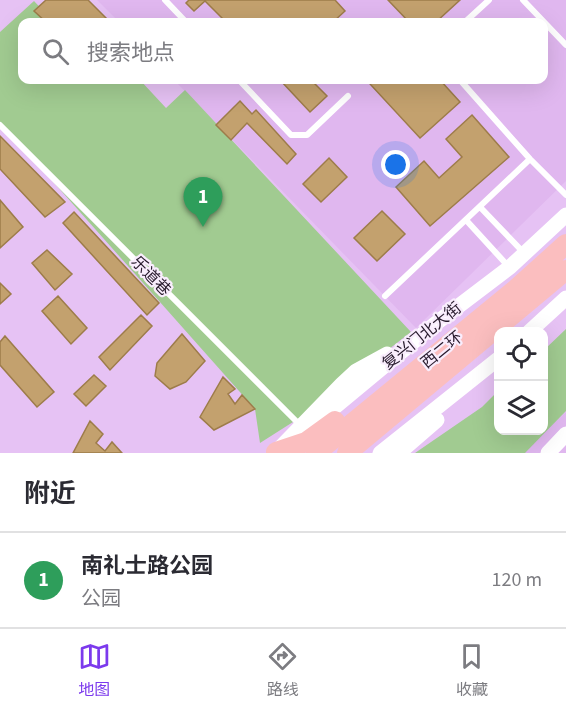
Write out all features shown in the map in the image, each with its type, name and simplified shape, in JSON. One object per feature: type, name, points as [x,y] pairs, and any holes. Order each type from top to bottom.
[{"type":"highway","name":"西二环","points":[[316,453],[516,289],[566,244]]},
{"type":"highway","name":"西二环","points":[[347,453],[566,270]]},
{"type":"highway","points":[[275,453],[306,442],[339,418],[361,417]]},
{"type":"highway","points":[[357,453],[378,428]]},
{"type":"street","name":"复兴门北大街","points":[[275,453],[307,430],[435,324],[510,267],[566,215]]},
{"type":"street","points":[[534,327],[566,298]]},
{"type":"street","points":[[275,453],[356,371],[382,358],[416,332],[435,324]]},
{"type":"street","points":[[380,453],[494,362]]},
{"type":"street","points":[[399,453],[459,400],[494,363]]},
{"type":"street","points":[[548,453],[566,434]]},
{"type":"lane","points":[[165,0],[182,18]]},
{"type":"lane","points":[[469,18],[489,0]]},
{"type":"lane","points":[[523,0],[540,18]]},
{"type":"lane","points":[[548,26],[566,45]]},
{"type":"lane","points":[[243,84],[291,135],[307,135],[348,96]]},
{"type":"lane","points":[[464,84],[530,159],[566,195]]},
{"type":"lane","name":"乐道巷","points":[[0,125],[301,426]]},
{"type":"lane","points":[[385,296],[530,159]]},
{"type":"lane","points":[[480,207],[525,254]]},
{"type":"lane","points":[[466,220],[510,267]]},
{"type":"shaded area","points":[[97,0],[566,0],[566,181],[416,328],[178,84],[548,84],[548,18],[115,18]]},
{"type":"shaded area","points":[[566,412],[566,453],[522,453],[541,435],[548,435],[548,429]]},
{"type":"green space","points":[[34,1],[50,18],[18,18],[18,84],[144,84],[166,108],[185,90],[411,332],[304,415],[260,443],[255,409],[0,122],[0,32]]},
{"type":"green space","points":[[566,329],[566,411],[548,429],[548,381],[548,346]]},
{"type":"green space","points":[[494,395],[494,435],[543,435],[525,453],[415,453],[482,407]]},
{"type":"building","points":[[46,0],[88,0],[106,18],[42,18],[34,11]]},
{"type":"building","points":[[189,0],[335,0],[345,11],[337,18],[222,18],[205,1],[194,11],[186,3]]},
{"type":"building","points":[[388,0],[460,0],[440,18],[405,18]]},
{"type":"building","points":[[284,84],[315,84],[327,96],[310,112]]},
{"type":"building","points":[[370,84],[444,84],[460,102],[420,138]]},
{"type":"building","points":[[240,101],[252,114],[256,110],[296,154],[287,164],[247,123],[231,140],[216,125]]},
{"type":"building","points":[[472,115],[509,157],[430,226],[396,187],[424,161],[439,178],[462,157],[446,139]]},
{"type":"building","points":[[0,136],[65,202],[45,217],[0,169]]},
{"type":"building","points":[[329,158],[347,177],[321,202],[303,184]]},
{"type":"building","points":[[0,200],[23,227],[0,248]]},
{"type":"building","points":[[382,211],[405,234],[377,261],[354,238]]},
{"type":"building","points":[[74,212],[159,303],[147,315],[63,223]]},
{"type":"building","points":[[47,250],[72,274],[55,290],[32,263]]},
{"type":"building","points":[[0,283],[11,294],[0,304]]},
{"type":"building","points":[[58,296],[87,328],[71,344],[42,311]]},
{"type":"building","points":[[141,315],[152,326],[110,370],[99,357]]},
{"type":"building","points":[[182,334],[205,361],[186,382],[170,389],[155,376],[157,363]]},
{"type":"building","points":[[5,336],[54,392],[37,407],[0,365],[0,342]]},
{"type":"building","points":[[94,375],[106,386],[86,406],[74,394]]},
{"type":"building","points":[[223,377],[235,389],[228,394],[235,404],[242,395],[255,409],[214,430],[200,417]]},
{"type":"building","points":[[90,421],[103,434],[96,443],[105,451],[112,442],[122,453],[73,453]]},
{"type":"place","name":"南礼士路公园","points":[[203,227]]}]
